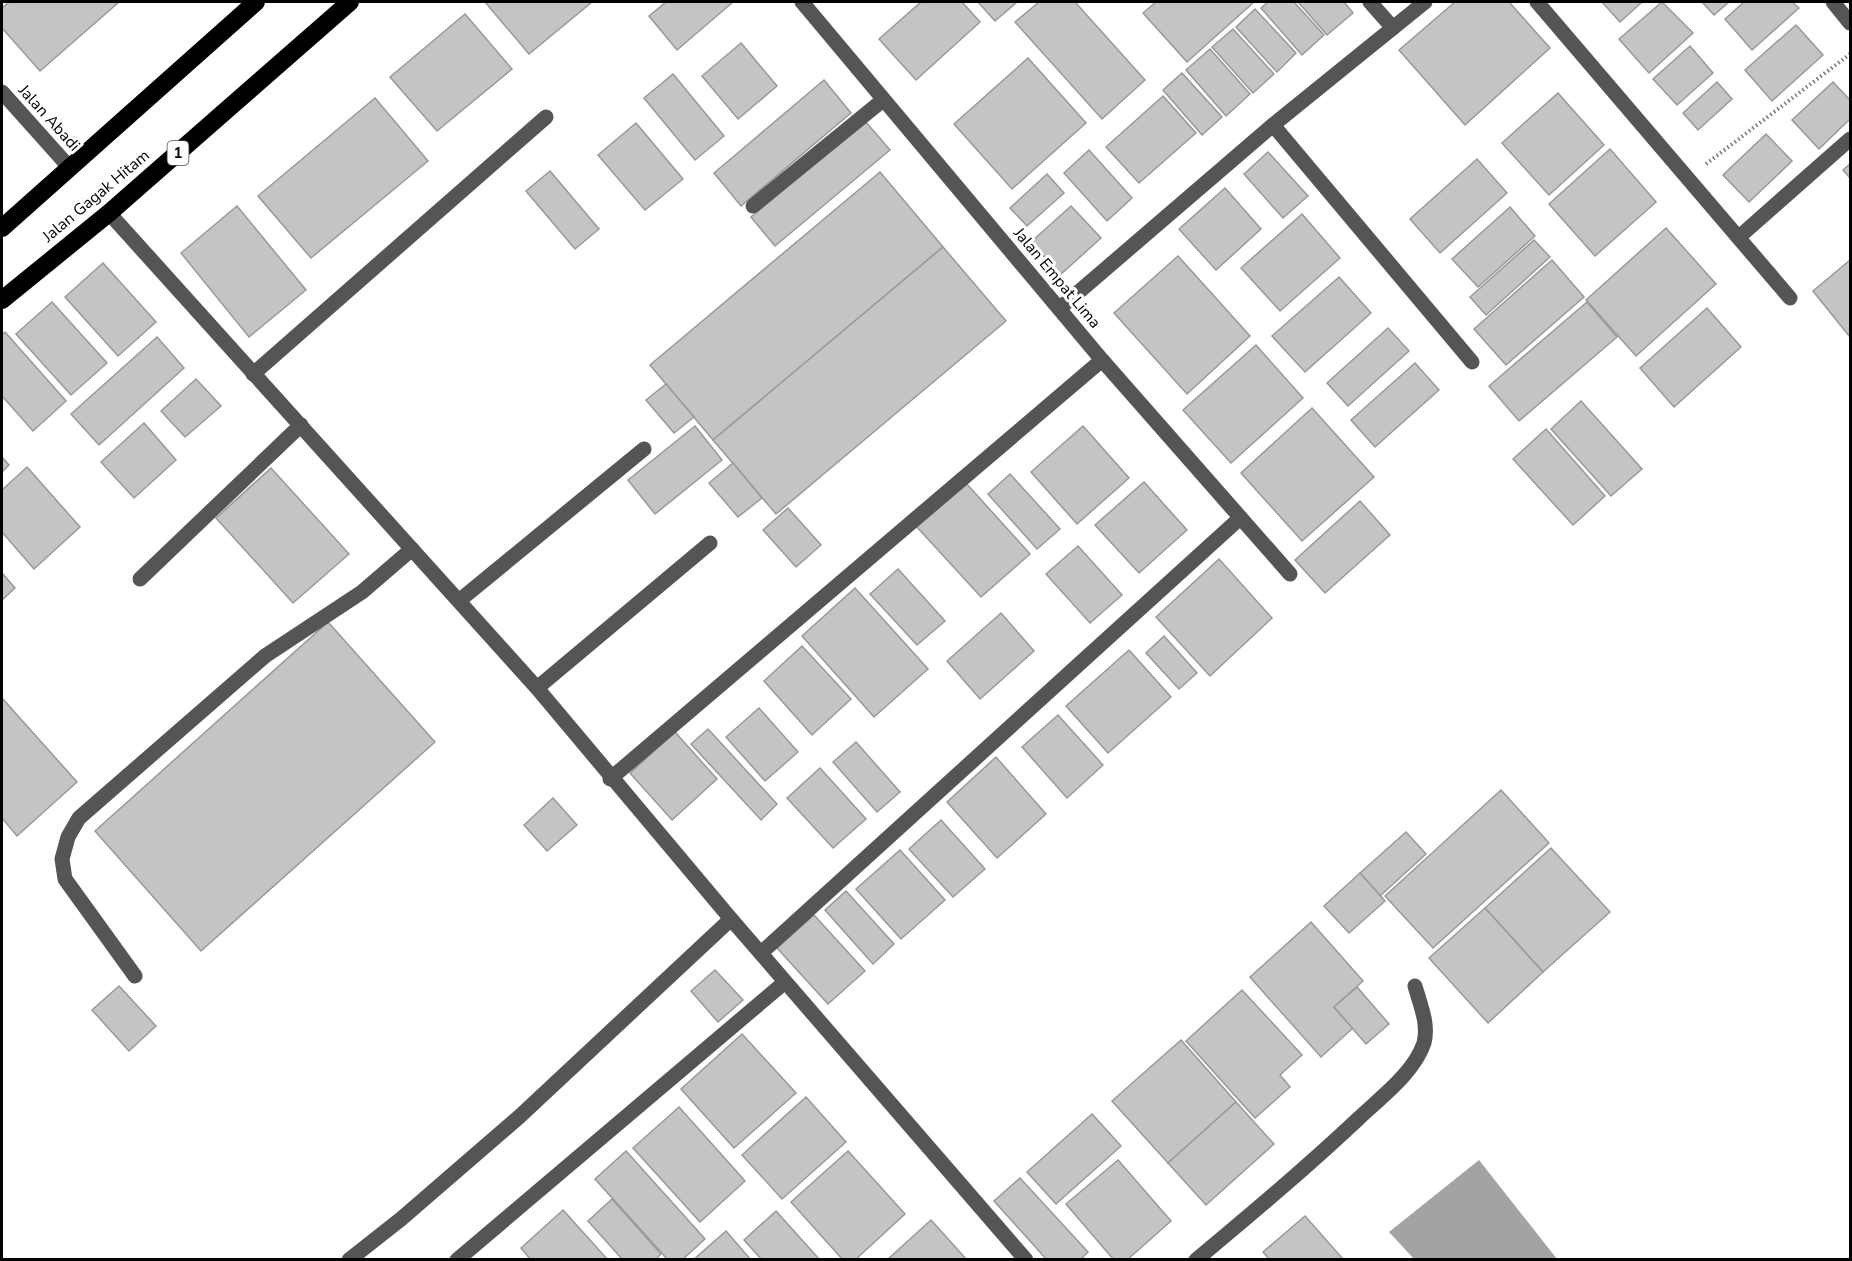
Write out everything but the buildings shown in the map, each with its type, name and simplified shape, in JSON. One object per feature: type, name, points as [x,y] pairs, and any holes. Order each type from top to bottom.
[{"type":"highway","points":[[2,228],[256,2]]},
{"type":"highway","name":"Jalan Gagak Hitam","points":[[2,300],[109,213],[350,2]]},
{"type":"street","name":"Jalan Empat Lima","points":[[802,2],[1102,360],[1239,519],[1290,574]]},
{"type":"street","points":[[1370,2],[1393,28]]},
{"type":"street","points":[[1059,308],[1273,125],[1425,2]]},
{"type":"street","points":[[1537,2],[1790,298]]},
{"type":"street","points":[[1833,2],[1851,22]]},
{"type":"street","name":"Jalan Abadi","points":[[2,92],[70,168]]},
{"type":"street","points":[[753,206],[883,100]]},
{"type":"street","points":[[254,374],[546,117]]},
{"type":"street","points":[[1273,125],[1472,362]]},
{"type":"street","points":[[1739,237],[1851,139]]},
{"type":"street","points":[[109,213],[537,688],[730,919],[762,953],[1026,1260]]},
{"type":"street","points":[[610,778],[1102,360]]},
{"type":"street","points":[[140,579],[301,426]]},
{"type":"street","points":[[459,600],[644,449]]},
{"type":"street","points":[[762,953],[1239,519]]},
{"type":"street","points":[[537,688],[710,543]]},
{"type":"street","points":[[135,976],[64,879],[62,859],[68,837],[79,818],[265,656],[362,592],[412,549]]},
{"type":"street","points":[[349,1260],[519,1117],[730,919]]},
{"type":"street","points":[[457,1260],[785,982]]},
{"type":"street","points":[[1196,1260],[1310,1164],[1394,1085],[1412,1063],[1424,1044],[1426,1024],[1415,986]]},
{"type":"path","points":[[1688,177],[1851,54]]},
{"type":"shaded area","points":[[1479,1160],[1557,1259],[1414,1259],[1389,1232]]}]
